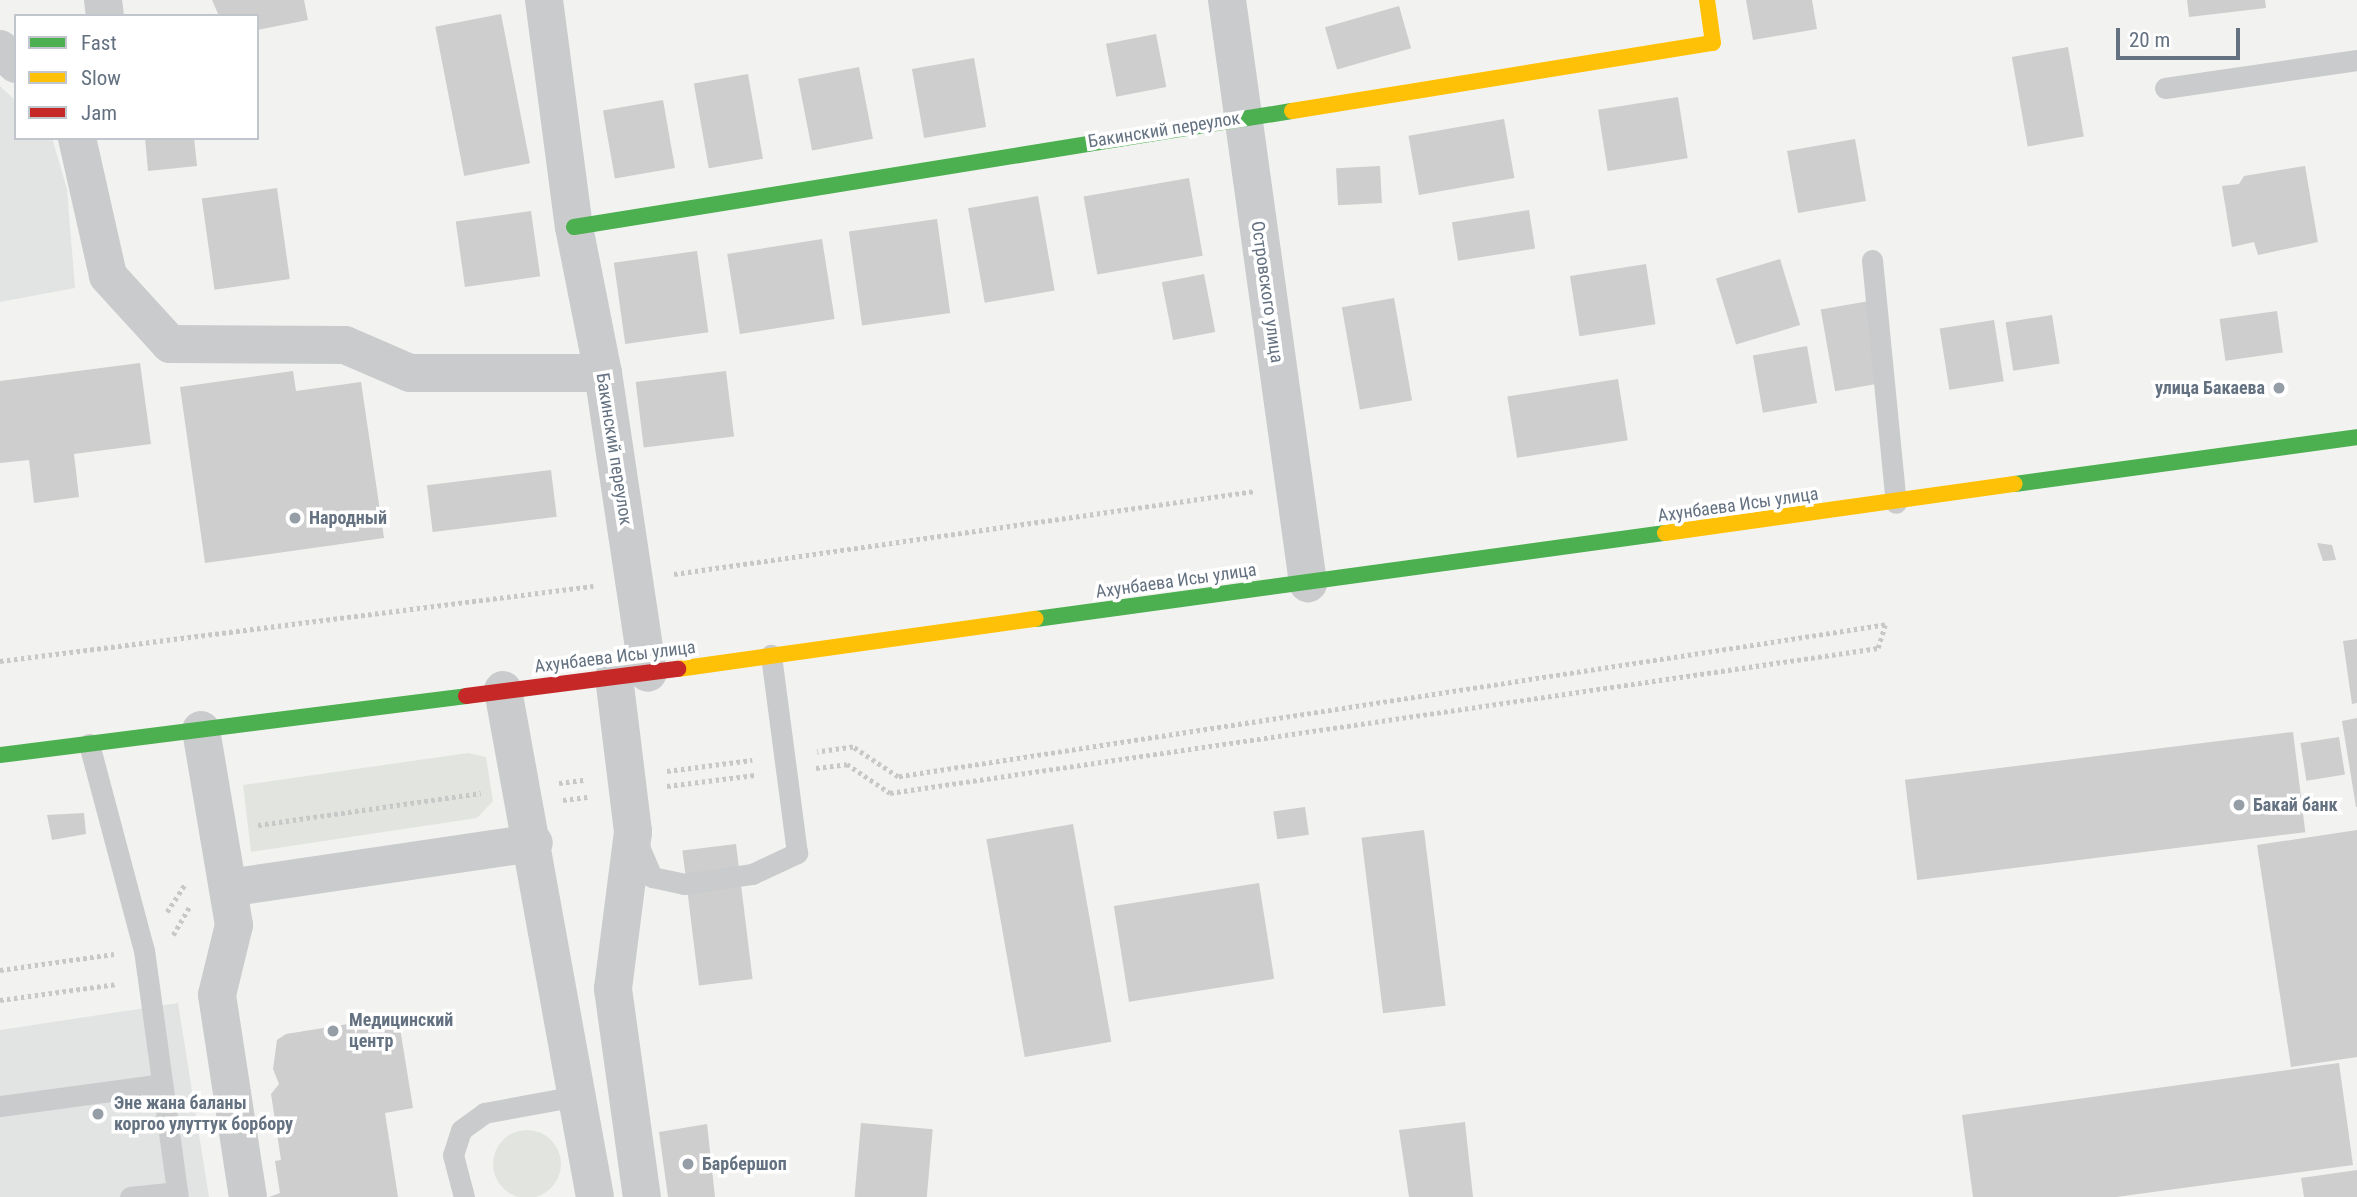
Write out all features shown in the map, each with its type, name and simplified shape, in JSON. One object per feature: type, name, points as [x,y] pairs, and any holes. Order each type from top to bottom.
[{"type":"main road","name":"Бакинский переулок","points":[[574,227],[1713,43],[1707,0]]},
{"type":"main road","name":"Ахунбаева Исы улица","points":[[0,755],[631,675],[1896,503],[2357,437]]},
{"type":"street","name":"Бакинский переулок","points":[[544,0],[574,227],[603,373],[631,675],[627,783],[633,832],[613,989],[642,1197]]},
{"type":"street","name":"Островского улица","points":[[1227,0],[1308,583]]},
{"type":"street","points":[[0,49],[14,62]]},
{"type":"street","points":[[77,140],[108,276],[170,344],[345,345],[410,373],[603,373]]},
{"type":"street","points":[[503,690],[534,843],[595,1197]]},
{"type":"street","points":[[201,730],[234,925],[217,995],[248,1197]]},
{"type":"street","points":[[223,857],[534,843]]},
{"type":"lane","points":[[2165,88],[2357,60]]},
{"type":"lane","points":[[1872,260],[1896,503]]},
{"type":"lane","points":[[633,832],[652,877],[684,884],[752,874],[797,853],[771,655]]},
{"type":"lane","points":[[89,744],[144,950],[177,1194],[130,1197]]},
{"type":"lane","points":[[0,1106],[162,1084]]},
{"type":"lane","points":[[464,1197],[453,1155],[461,1130],[484,1113],[577,1096]]},
{"type":"path","points":[[0,970],[144,950],[223,857],[523,797],[627,783],[786,764],[847,764],[890,793],[1878,648],[1885,625],[898,777],[853,747],[786,764],[523,797]]},
{"type":"path","points":[[0,1000],[147,980],[223,857]]},
{"type":"shaded area","points":[[0,86],[14,99],[14,140],[53,140],[67,189],[75,288],[0,302]]},
{"type":"shaded area","points":[[468,753],[486,757],[493,801],[477,818],[251,852],[243,785]]},
{"type":"shaded area","name":"Эне жана баланы коргоо улуттук борбору","points":[[178,1003],[209,1197],[0,1197],[0,1030]]},
{"type":"shaded area","points":[[527,1130],[540,1132],[551,1140],[559,1151],[559,1177],[551,1188],[540,1196],[527,1198],[514,1196],[503,1188],[495,1177],[493,1164],[495,1151],[503,1140],[514,1132]]},
{"type":"building","points":[[212,0],[304,0],[308,20],[259,30],[259,14],[218,14]]},
{"type":"building","points":[[1746,0],[1812,0],[1817,29],[1753,40]]},
{"type":"building","points":[[2187,0],[2265,0],[2266,8],[2189,17]]},
{"type":"building","points":[[1399,6],[1411,48],[1337,70],[1325,27]]},
{"type":"building","points":[[501,14],[530,163],[464,176],[435,27]]},
{"type":"building","points":[[1156,34],[1166,87],[1116,97],[1106,44]]},
{"type":"building","points":[[2068,47],[2084,137],[2028,147],[2012,57]]},
{"type":"building","points":[[974,58],[986,127],[924,138],[912,69]]},
{"type":"building","points":[[859,67],[873,139],[812,150],[798,79]]},
{"type":"building","points":[[748,74],[763,159],[709,168],[694,84]]},
{"type":"building","points":[[1678,97],[1688,158],[1608,171],[1598,110]]},
{"type":"building","points":[[663,100],[675,168],[615,179],[603,111]]},
{"type":"building","points":[[1504,119],[1514,178],[1419,195],[1408,136]]},
{"type":"building","points":[[1855,139],[1866,201],[1798,213],[1787,151]]},
{"type":"building","points":[[145,140],[194,140],[197,166],[148,171]]},
{"type":"building","points":[[1380,166],[1382,203],[1338,205],[1336,168]]},
{"type":"building","points":[[2305,166],[2318,242],[2258,255],[2254,242],[2232,247],[2222,186],[2239,184],[2244,176]]},
{"type":"building","points":[[1189,178],[1203,256],[1097,274],[1084,197]]},
{"type":"building","points":[[277,188],[290,279],[215,290],[202,199]]},
{"type":"building","points":[[1038,196],[1055,291],[985,303],[968,208]]},
{"type":"building","points":[[1529,210],[1535,249],[1458,261],[1452,222]]},
{"type":"building","points":[[531,211],[540,276],[465,287],[456,222]]},
{"type":"building","points":[[937,219],[950,313],[862,325],[849,231]]},
{"type":"building","points":[[822,239],[835,319],[740,334],[727,254]]},
{"type":"building","points":[[697,251],[708,332],[625,344],[614,263]]},
{"type":"building","points":[[1780,259],[1800,325],[1736,345],[1716,279]]},
{"type":"building","points":[[1646,264],[1656,324],[1579,336],[1570,276]]},
{"type":"building","points":[[1204,274],[1215,332],[1173,340],[1162,282]]},
{"type":"building","points":[[1394,298],[1412,400],[1360,410],[1342,307]]},
{"type":"building","points":[[1869,301],[1883,383],[1835,391],[1821,310]]},
{"type":"building","points":[[2277,311],[2283,353],[2225,361],[2220,319]]},
{"type":"building","points":[[2052,315],[2060,363],[2013,371],[2006,322]]},
{"type":"building","points":[[1994,320],[2004,381],[1949,390],[1940,329]]},
{"type":"building","points":[[1807,346],[1817,403],[1763,413],[1753,356]]},
{"type":"building","points":[[140,363],[151,444],[74,454],[79,497],[34,503],[29,460],[0,463],[0,381]]},
{"type":"building","points":[[293,371],[296,391],[361,382],[384,538],[205,563],[180,387]]},
{"type":"building","points":[[726,371],[734,437],[644,448],[636,382]]},
{"type":"building","points":[[1618,379],[1628,440],[1517,458],[1507,397]]},
{"type":"building","points":[[551,470],[557,517],[433,532],[427,485]]},
{"type":"building","points":[[2317,543],[2332,545],[2336,560],[2323,561]]},
{"type":"building","points":[[2357,639],[2357,703],[2352,704],[2343,641]]},
{"type":"building","points":[[2357,718],[2357,807],[2356,807],[2342,721]]},
{"type":"building","points":[[2293,732],[2305,832],[1917,880],[1905,780]]},
{"type":"building","points":[[2339,737],[2345,775],[2306,781],[2300,743]]},
{"type":"building","points":[[1305,807],[1309,835],[1277,839],[1273,811]]},
{"type":"building","points":[[84,813],[86,834],[52,840],[47,815]]},
{"type":"building","points":[[1073,824],[1111,1042],[1025,1057],[986,839]]},
{"type":"building","points":[[1424,830],[1446,1006],[1383,1013],[1361,838]]},
{"type":"building","points":[[2357,830],[2357,1057],[2291,1067],[2257,845]]},
{"type":"building","points":[[736,844],[753,979],[699,986],[682,851]]},
{"type":"building","points":[[1259,883],[1274,979],[1129,1002],[1114,906]]},
{"type":"building","points":[[398,1016],[413,1108],[385,1113],[398,1197],[269,1197],[280,1193],[275,1161],[281,1160],[271,1094],[279,1084],[273,1069],[277,1040],[286,1034]]},
{"type":"building","points":[[2339,1063],[2353,1165],[2116,1197],[1973,1197],[1962,1115]]},
{"type":"building","points":[[1465,1122],[1473,1197],[1409,1197],[1399,1130]]},
{"type":"building","points":[[861,1123],[933,1129],[927,1197],[855,1197]]},
{"type":"building","name":"Барбершоп","points":[[707,1124],[715,1197],[668,1197],[659,1132]]},
{"type":"building","points":[[2357,1170],[2357,1197],[2304,1197],[2301,1178]]},
{"type":"traffic: fast","points":[[574,227],[1292,111]]},
{"type":"traffic: fast","points":[[2015,484],[2357,437]]},
{"type":"traffic: fast","points":[[1036,619],[1665,533]]},
{"type":"traffic: fast","points":[[0,755],[466,696]]},
{"type":"traffic: slow","points":[[1292,111],[1713,43],[1707,0]]},
{"type":"traffic: slow","points":[[1665,533],[2015,484]]},
{"type":"traffic: slow","points":[[678,669],[1036,619]]},
{"type":"traffic: jam","points":[[466,696],[678,669]]},
{"type":"place","name":"улица Бакаева","points":[[2279,388]]},
{"type":"place","name":"Народный","points":[[295,518]]},
{"type":"place","name":"Бакай банк","points":[[2239,805]]},
{"type":"place","name":"Медицинский центр","points":[[333,1031]]},
{"type":"place","name":"Эне жана баланы коргоо улуттук борбору","points":[[98,1114]]},
{"type":"place","name":"Барбершоп","points":[[688,1164]]}]
